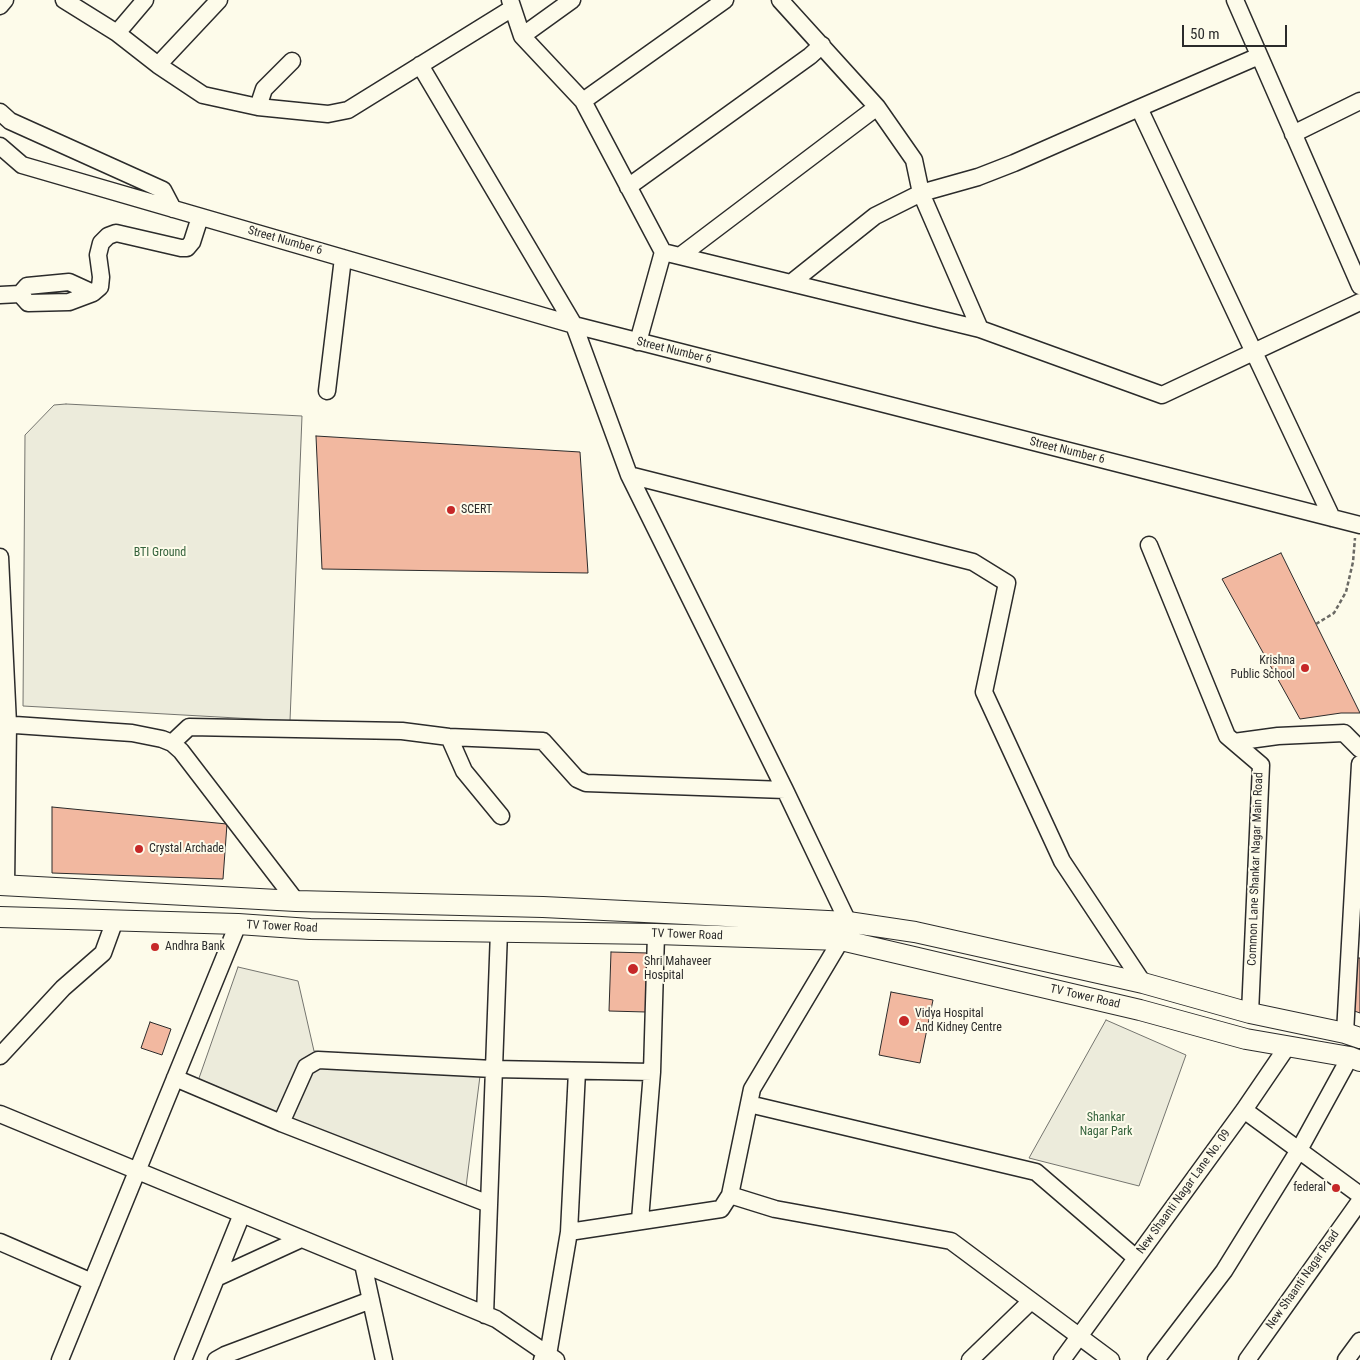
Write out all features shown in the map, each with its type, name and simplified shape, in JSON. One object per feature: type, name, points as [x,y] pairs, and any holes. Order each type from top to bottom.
[{"type":"main road","name":"TV Tower Road","points":[[3,886],[296,901],[543,907],[844,931],[1246,1039],[1355,1059]]},
{"type":"main road","points":[[1,919],[3,886]]},
{"type":"main road","name":"TV Tower Road","points":[[1,919],[238,924],[310,929],[656,934],[844,931],[915,932],[1143,983],[1250,1014],[1353,1036]]},
{"type":"street","points":[[0,6],[5,0]]},
{"type":"street","points":[[64,0],[117,33],[158,65],[203,95],[258,107],[328,114],[348,110],[420,65],[510,4],[522,36],[583,101],[664,252],[638,342]]},
{"type":"street","points":[[117,33],[145,0]]},
{"type":"street","points":[[158,65],[219,0]]},
{"type":"street","points":[[522,36],[572,0]]},
{"type":"street","points":[[583,101],[725,0]]},
{"type":"street","points":[[780,0],[877,107],[914,160],[921,193],[980,329]]},
{"type":"street","points":[[1235,0],[1360,286]]},
{"type":"street","points":[[628,187],[822,46]]},
{"type":"street","points":[[791,283],[875,216],[921,193],[978,177],[1005,167],[1259,56]]},
{"type":"street","points":[[258,107],[264,89],[292,61]]},
{"type":"street","points":[[420,65],[574,325],[629,475],[786,790],[844,931],[752,1089],[730,1195],[721,1209],[569,1232]]},
{"type":"street","points":[[1293,134],[1360,101]]},
{"type":"street","points":[[680,256],[877,107]]},
{"type":"street","points":[[1139,108],[1332,518]]},
{"type":"street","points":[[0,112],[10,121],[163,190],[173,209]]},
{"type":"street","name":"Street Number 6","points":[[0,146],[22,165],[574,325],[1358,525]]},
{"type":"street","points":[[0,296],[20,294],[27,286],[69,282],[92,293],[100,287],[101,277],[98,255],[101,243],[108,236],[116,233],[187,248],[192,242],[200,216]]},
{"type":"street","points":[[664,252],[980,329],[1162,395],[1360,302]]},
{"type":"street","points":[[327,391],[343,258]]},
{"type":"street","points":[[629,475],[973,562],[1007,583],[984,692],[1062,861],[1143,983]]},
{"type":"street","name":"Common Lane Shankar Nagar Main Road","points":[[1149,545],[1228,736],[1261,765],[1250,1014]]},
{"type":"street","points":[[0,557],[4,724],[3,886]]},
{"type":"street","points":[[4,724],[132,733],[172,744],[181,751],[296,901]]},
{"type":"street","points":[[172,744],[190,727],[402,732],[449,737],[543,741],[576,780],[586,783],[786,790]]},
{"type":"street","points":[[1234,742],[1278,736],[1344,733],[1360,749]]},
{"type":"street","points":[[449,737],[464,771],[501,816]]},
{"type":"street","points":[[1353,1036],[1360,764]]},
{"type":"street","points":[[0,1056],[64,988],[103,953],[114,920]]},
{"type":"street","points":[[60,1360],[238,924]]},
{"type":"street","points":[[485,1314],[499,931]]},
{"type":"street","points":[[640,1220],[652,1072],[656,934]]},
{"type":"street","name":"New Shaanti Nagar Lane No. 09","points":[[1062,1360],[1244,1110],[1287,1047]]},
{"type":"street","points":[[1156,1360],[1224,1271],[1355,1059]]},
{"type":"street","points":[[281,1122],[306,1067],[318,1060],[493,1069],[652,1072]]},
{"type":"street","points":[[0,1114],[485,1314],[496,1319],[549,1358],[569,1232],[577,1070]]},
{"type":"street","points":[[175,1078],[489,1204]]},
{"type":"street","points":[[749,1104],[1036,1172],[1136,1258]]},
{"type":"street","points":[[1244,1110],[1360,1195]]},
{"type":"street","points":[[730,1195],[775,1209],[951,1241],[1111,1360]]},
{"type":"street","name":"New Shaanti Nagar Road","points":[[1247,1360],[1360,1200]]},
{"type":"street","points":[[183,1360],[242,1214]]},
{"type":"street","points":[[216,1278],[301,1239]]},
{"type":"street","points":[[0,1242],[92,1282]]},
{"type":"street","points":[[363,1264],[384,1360]]},
{"type":"street","points":[[216,1360],[371,1300]]},
{"type":"street","points":[[970,1360],[1032,1301]]},
{"type":"street","points":[[1346,1360],[1360,1341]]},
{"type":"path","points":[[1316,624],[1334,613],[1346,592],[1353,562],[1358,525]]},
{"type":"green space","name":"BTI Ground","points":[[66,404],[302,416],[290,721],[23,706],[25,435],[54,405]]},
{"type":"green space","points":[[238,967],[298,981],[314,1051],[481,1068],[466,1187],[293,1126],[198,1081]]},
{"type":"green space","name":"Shankar Nagar Park","points":[[1106,1020],[1186,1055],[1139,1186],[1029,1158]]},
{"type":"building","name":"SCERT","points":[[316,436],[580,452],[588,573],[322,569]]},
{"type":"building","name":"Krishna Public School","points":[[1281,553],[1360,713],[1341,713],[1300,719],[1222,579]]},
{"type":"building","name":"Crystal Archade","points":[[52,807],[227,824],[223,879],[52,873]]},
{"type":"building","points":[[611,952],[648,953],[646,1012],[609,1011]]},
{"type":"building","points":[[1349,958],[1360,958],[1360,1013],[1346,1008]]},
{"type":"building","points":[[891,992],[933,1000],[920,1063],[879,1055]]},
{"type":"building","points":[[150,1022],[171,1029],[162,1055],[141,1048]]},
{"type":"place","name":"SCERT","points":[[451,510]]},
{"type":"place","name":"Krishna Public School","points":[[1305,668]]},
{"type":"place","name":"Crystal Archade","points":[[139,849]]},
{"type":"place","name":"Andhra Bank","points":[[155,947]]},
{"type":"place","name":"Shri Mahaveer Hospital","points":[[633,969]]},
{"type":"place","name":"Vidya Hospital And Kidney Centre","points":[[904,1021]]},
{"type":"place","name":"federal","points":[[1336,1188]]}]
